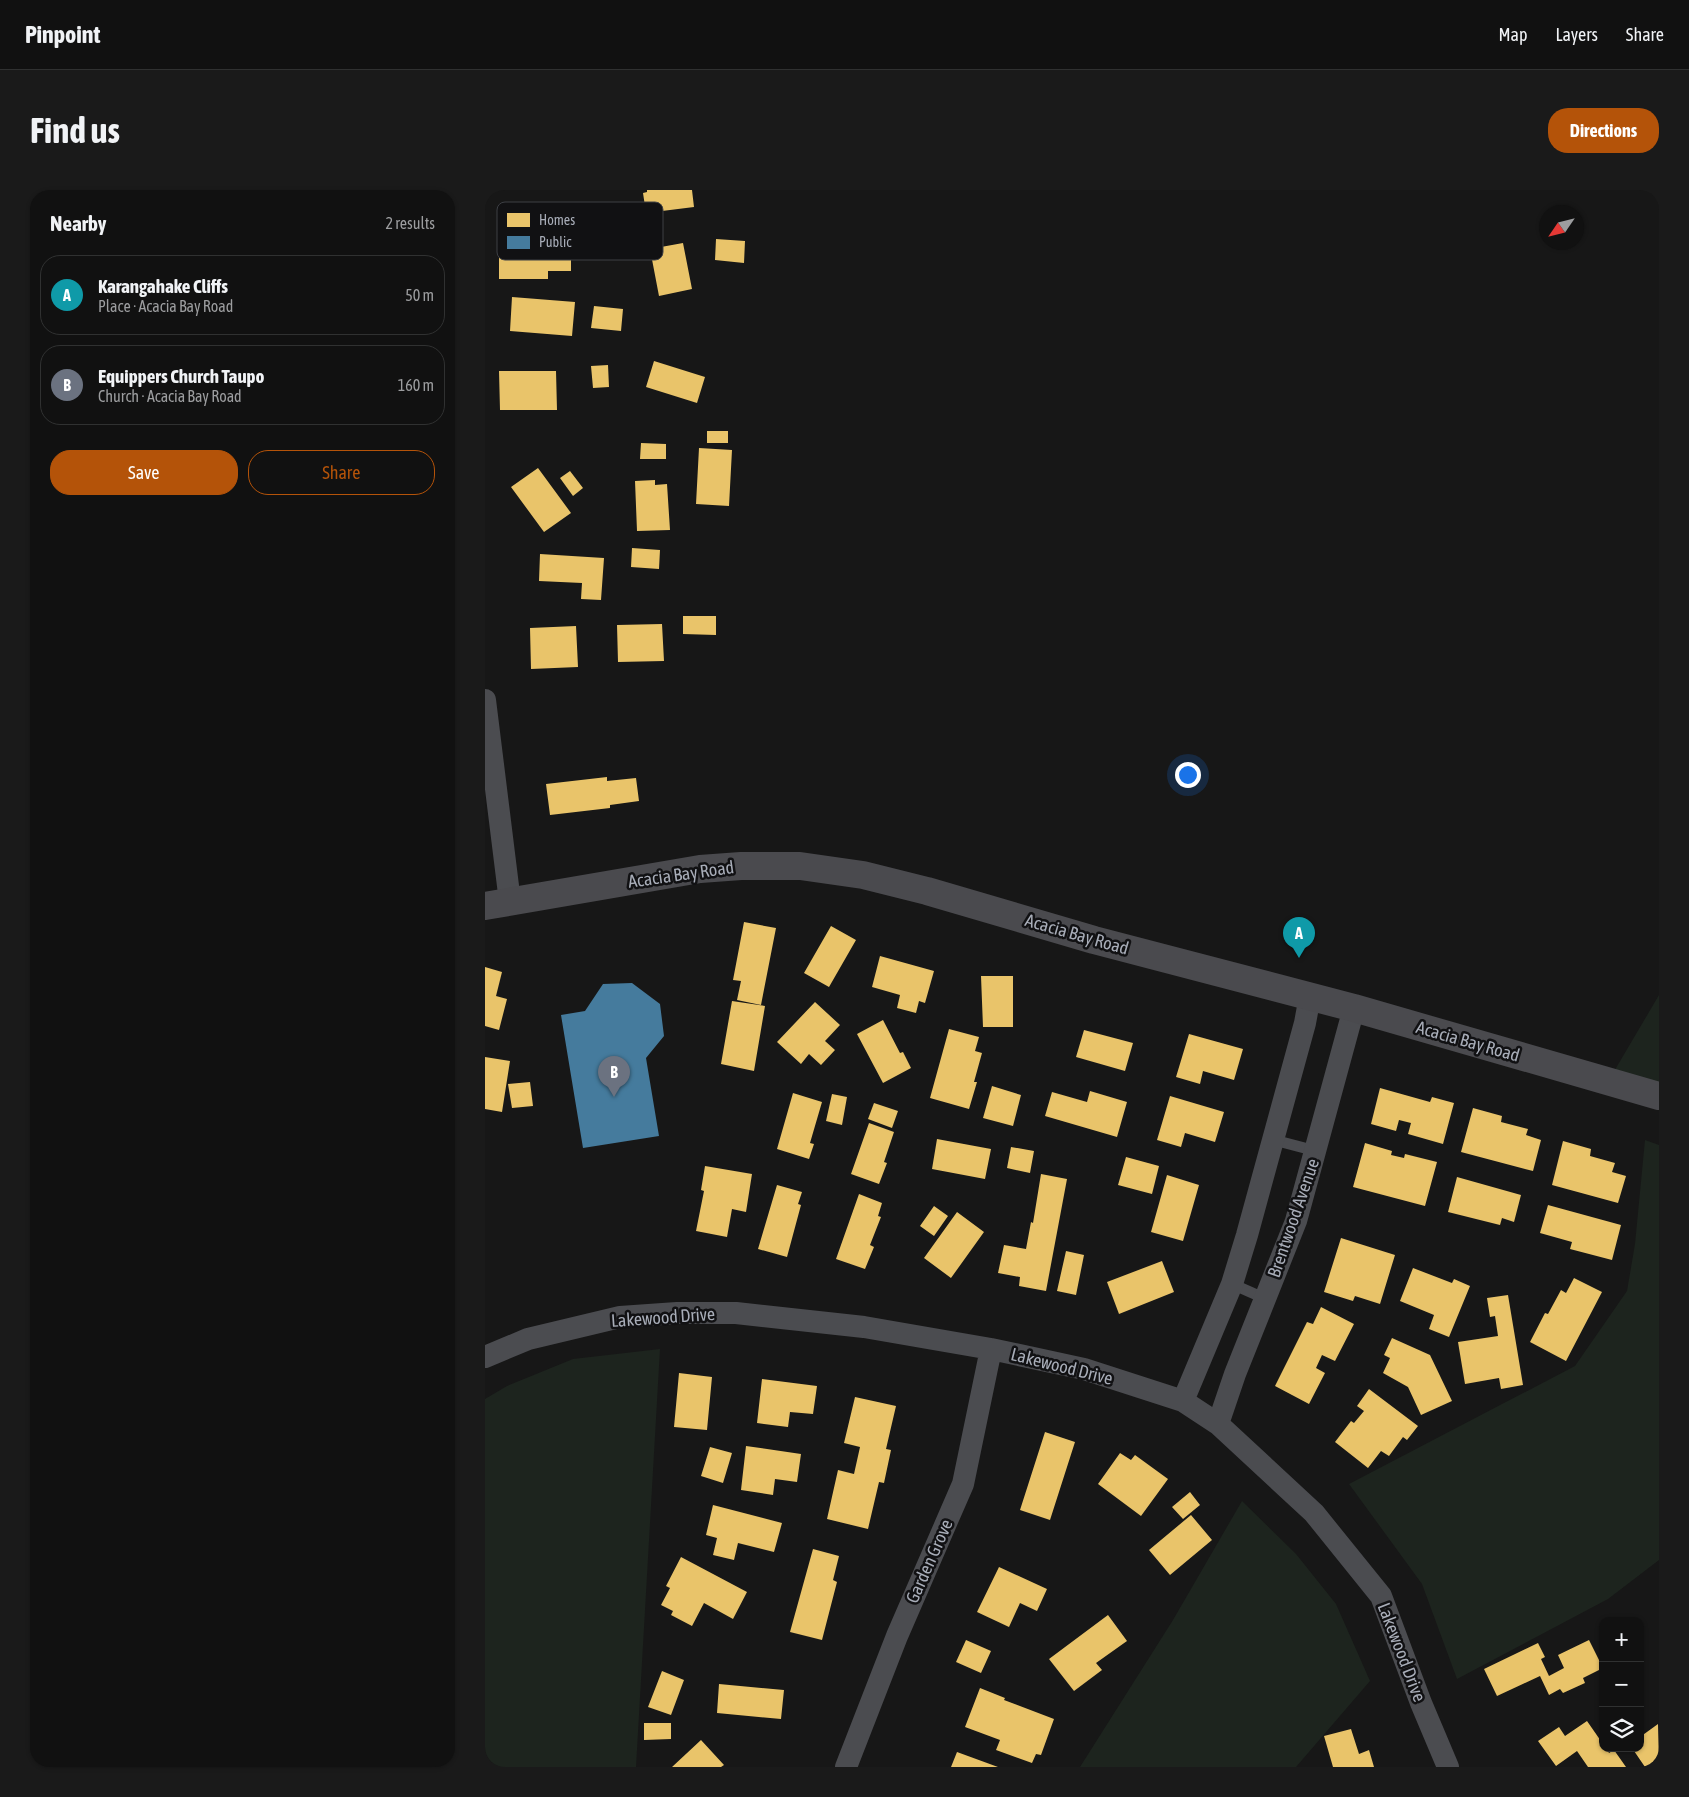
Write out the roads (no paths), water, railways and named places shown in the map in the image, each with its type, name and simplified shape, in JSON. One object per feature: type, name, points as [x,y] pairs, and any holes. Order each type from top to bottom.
[{"type":"street","points":[[485,700],[498,904]]},
{"type":"street","name":"Acacia Bay Road","points":[[498,904],[700,869],[741,866],[800,866],[863,875],[1094,940],[1354,1008],[1659,1096]]},
{"type":"street","name":"Brentwood Avenue","points":[[1183,1401],[1232,1284],[1305,1023],[1310,996]]},
{"type":"street","name":"Brentwood Avenue","points":[[1218,1424],[1235,1374],[1296,1221],[1354,1008]]},
{"type":"street","name":"Lakewood Drive","points":[[485,1357],[528,1339],[620,1317],[677,1312],[736,1313],[864,1327],[991,1349],[1083,1369],[1183,1401],[1218,1424],[1314,1513],[1381,1596],[1421,1703],[1448,1767]]},
{"type":"street","name":"Garden Grove","points":[[846,1767],[897,1636],[963,1484],[991,1349]]},
{"type":"lane","points":[[1273,1140],[1316,1151]]},
{"type":"lane","points":[[1232,1284],[1266,1299]]},
{"type":"place","name":"Karangahake Cliffs","points":[[1299,958]]},
{"type":"place","name":"Equippers Church Taupo","points":[[614,1097]]}]
